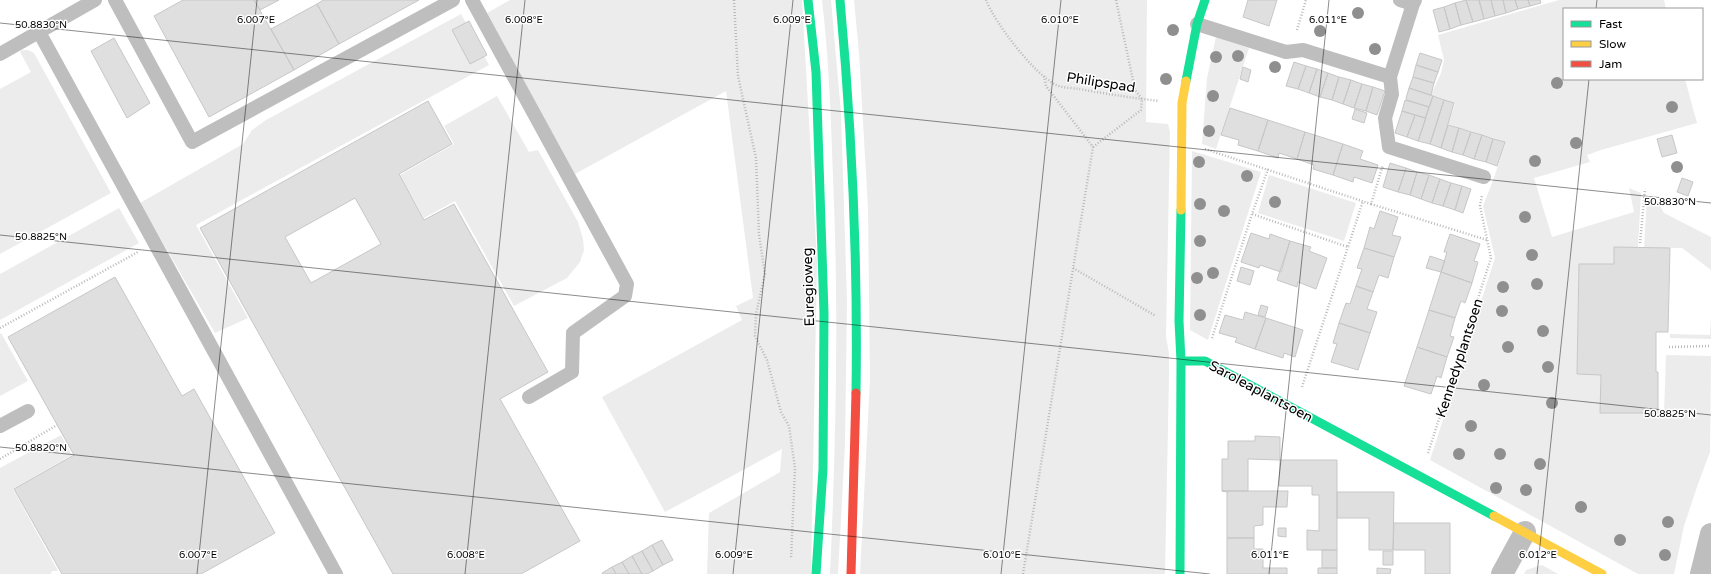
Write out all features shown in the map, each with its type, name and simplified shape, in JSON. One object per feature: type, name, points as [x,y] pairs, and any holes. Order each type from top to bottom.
[{"type":"main road","name":"Euregioweg","points":[[808,0],[816,72],[824,313],[823,469],[816,574]]},
{"type":"main road","points":[[840,0],[846,63],[853,192],[856,309],[856,470],[851,574]]},
{"type":"main road","points":[[1180,574],[1182,361],[1179,321],[1182,103],[1197,24],[1205,0]]},
{"type":"main road","name":"Saroleaplantsoen","points":[[1182,361],[1205,361],[1602,574]]},
{"type":"street","points":[[1502,574],[1525,532]]},
{"type":"street","points":[[1701,574],[1711,534]]},
{"type":"lane","points":[[0,54],[96,0]]},
{"type":"lane","points":[[115,0],[192,142],[453,0]]},
{"type":"lane","points":[[472,0],[627,284],[625,296],[573,333],[572,372],[529,396]]},
{"type":"lane","points":[[1410,1],[1390,77],[1392,94],[1385,118],[1389,147],[1484,178]]},
{"type":"lane","points":[[1197,24],[1286,52],[1303,50],[1390,77]]},
{"type":"lane","points":[[39,32],[336,574]]},
{"type":"lane","points":[[0,426],[28,411]]},
{"type":"path","points":[[734,0],[738,76],[756,158],[759,235],[765,274],[756,314],[755,336],[767,360],[781,412],[788,426],[795,468],[791,560]]},
{"type":"path","name":"Philipspad","points":[[986,0],[997,21],[1029,62],[1056,85],[1142,99],[1182,103]]},
{"type":"path","points":[[1023,574],[1093,147],[1141,110],[1142,99],[1135,90],[1116,0]]},
{"type":"path","points":[[1290,52],[1306,0]]},
{"type":"path","points":[[1044,75],[1046,86],[1093,147]]},
{"type":"path","points":[[1182,142],[1371,204],[1487,240]]},
{"type":"path","points":[[1371,204],[1389,147]]},
{"type":"path","points":[[1205,361],[1268,169]]},
{"type":"path","name":"Kennedyplantsoen","points":[[1420,476],[1491,258],[1480,206],[1484,178]]},
{"type":"path","points":[[1640,243],[1645,189]]},
{"type":"path","points":[[1295,410],[1363,201]]},
{"type":"path","points":[[1252,214],[1348,247]]},
{"type":"path","points":[[0,328],[155,242]]},
{"type":"path","points":[[1073,268],[1164,320],[1179,321]]},
{"type":"path","points":[[1669,346],[1711,346]]},
{"type":"path","points":[[0,459],[57,425]]},
{"type":"shaded area","points":[[510,0],[802,0],[817,261],[811,574],[707,574],[709,513],[780,472],[782,449],[665,512],[602,397],[742,320],[736,306],[753,298],[726,91],[575,174],[487,13]]},
{"type":"shaded area","points":[[822,0],[831,0],[841,113],[847,302],[845,444],[838,574],[830,574],[835,426],[836,277],[829,89]]},
{"type":"shaded area","points":[[854,0],[1147,0],[1146,122],[1168,124],[1170,132],[1166,336],[1169,354],[1169,377],[1165,574],[860,574],[870,379],[868,208],[859,53]]},
{"type":"shaded area","points":[[1559,0],[1664,0],[1666,8],[1563,8],[1563,80],[1685,80],[1697,123],[1601,150],[1587,155],[1590,162],[1534,178],[1552,237],[1634,212],[1629,188],[1641,193],[1638,247],[1614,264],[1579,264],[1577,374],[1601,375],[1600,412],[1664,412],[1666,355],[1711,356],[1710,452],[1684,526],[1674,574],[1638,574],[1430,460],[1495,258],[1483,206],[1505,143],[1448,124],[1455,104],[1431,95],[1441,73],[1444,60],[1438,35]]},
{"type":"shaded area","points":[[461,14],[489,65],[196,225],[248,318],[215,333],[140,203],[243,144],[252,130],[266,120]]},
{"type":"shaded area","points":[[1216,37],[1249,48],[1216,149],[1202,144],[1207,78]]},
{"type":"shaded area","points":[[22,50],[28,50],[34,53],[111,193],[0,254],[0,89],[31,72],[20,52]]},
{"type":"shaded area","points":[[497,96],[529,152],[538,150],[578,222],[583,239],[584,250],[580,262],[567,278],[514,306],[455,201],[424,218],[400,175],[454,144],[444,126]]},
{"type":"shaded area","points":[[1192,151],[1261,172],[1208,340],[1190,330]]},
{"type":"shaded area","points":[[1269,175],[1356,203],[1344,241],[1258,213]]},
{"type":"shaded area","points":[[1647,196],[1657,201],[1664,213],[1711,237],[1711,270],[1682,248],[1644,248]]},
{"type":"shaded area","points":[[119,208],[139,243],[0,320],[0,274]]},
{"type":"shaded area","points":[[1711,318],[1711,339],[1670,338],[1670,334],[1710,335]]},
{"type":"shaded area","points":[[1,333],[28,381],[0,396],[0,334]]},
{"type":"shaded area","points":[[61,435],[72,455],[13,489],[58,571],[52,571],[51,574],[0,574],[0,468]]},
{"type":"shaded area","points":[[1542,565],[1558,574],[1524,574],[1526,570]]},
{"type":"building","points":[[183,0],[254,0],[294,70],[209,117],[154,16]]},
{"type":"building","points":[[254,0],[279,0],[260,10]]},
{"type":"building","points":[[323,0],[419,0],[339,44],[317,4]]},
{"type":"building","points":[[1248,0],[1277,0],[1269,26],[1243,17]]},
{"type":"building","points":[[1466,0],[1479,0],[1484,19],[1473,22]]},
{"type":"building","points":[[1466,0],[1473,22],[1461,25],[1455,3]]},
{"type":"building","points":[[1479,0],[1491,0],[1495,16],[1484,19]]},
{"type":"building","points":[[1491,0],[1503,0],[1506,13],[1495,16]]},
{"type":"building","points":[[1503,0],[1515,0],[1518,9],[1506,13]]},
{"type":"building","points":[[1515,0],[1528,0],[1530,6],[1518,9]]},
{"type":"building","points":[[1528,0],[1540,0],[1541,3],[1530,6]]},
{"type":"building","points":[[1455,3],[1461,25],[1450,29],[1444,7]]},
{"type":"building","points":[[317,4],[339,44],[294,70],[271,29]]},
{"type":"building","points":[[1444,7],[1450,29],[1439,32],[1433,10]]},
{"type":"building","points":[[469,21],[487,55],[470,64],[452,30]]},
{"type":"building","points":[[114,38],[150,103],[127,118],[91,51]]},
{"type":"building","points":[[1420,53],[1442,60],[1438,72],[1416,65]]},
{"type":"building","points":[[1294,62],[1306,66],[1298,89],[1286,86]]},
{"type":"building","points":[[1416,65],[1438,72],[1434,83],[1413,77]]},
{"type":"building","points":[[1306,66],[1317,69],[1309,93],[1298,89]]},
{"type":"building","points":[[1243,67],[1251,70],[1248,82],[1240,79]]},
{"type":"building","points":[[1317,69],[1328,73],[1320,97],[1309,93]]},
{"type":"building","points":[[1328,73],[1339,77],[1332,100],[1320,97]]},
{"type":"building","points":[[1339,77],[1351,80],[1343,104],[1332,100]]},
{"type":"building","points":[[1413,77],[1434,83],[1431,95],[1409,88]]},
{"type":"building","points":[[1351,80],[1362,84],[1354,108],[1343,104]]},
{"type":"building","points":[[1362,84],[1373,87],[1366,111],[1354,108]]},
{"type":"building","points":[[1373,87],[1385,91],[1377,115],[1366,111]]},
{"type":"building","points":[[1409,88],[1433,96],[1429,107],[1407,100],[1406,98]]},
{"type":"building","points":[[1433,96],[1444,100],[1430,144],[1418,141]]},
{"type":"building","points":[[1405,100],[1429,107],[1425,118],[1402,111]]},
{"type":"building","points":[[1444,100],[1454,103],[1441,148],[1430,144]]},
{"type":"building","points":[[428,101],[452,144],[399,174],[424,220],[454,204],[548,372],[500,399],[580,541],[521,574],[393,574],[200,228]],"holes":[[[355,198],[381,244],[311,283],[285,237]]]},
{"type":"building","points":[[1230,108],[1268,120],[1258,151],[1238,145],[1239,140],[1221,135]]},
{"type":"building","points":[[1355,109],[1367,113],[1364,123],[1352,119]]},
{"type":"building","points":[[1402,111],[1415,115],[1407,137],[1395,133]]},
{"type":"building","points":[[1415,115],[1426,118],[1418,141],[1407,137]]},
{"type":"building","points":[[1268,120],[1305,132],[1297,159],[1279,153],[1278,158],[1258,151]]},
{"type":"building","points":[[1448,125],[1459,128],[1452,152],[1441,148]]},
{"type":"building","points":[[1459,128],[1471,132],[1463,155],[1452,152]]},
{"type":"building","points":[[1305,132],[1343,144],[1333,175],[1313,169],[1314,165],[1297,159]]},
{"type":"building","points":[[1471,132],[1482,135],[1474,159],[1463,155]]},
{"type":"building","points":[[1482,135],[1493,139],[1486,162],[1474,159]]},
{"type":"building","points":[[1672,135],[1677,153],[1662,157],[1657,139]]},
{"type":"building","points":[[1493,139],[1505,142],[1497,166],[1486,162]]},
{"type":"building","points":[[1343,144],[1363,151],[1360,159],[1378,165],[1372,183],[1354,177],[1353,182],[1333,175]]},
{"type":"building","points":[[1390,163],[1406,168],[1398,192],[1383,187]]},
{"type":"building","points":[[1406,168],[1417,172],[1410,195],[1398,192]]},
{"type":"building","points":[[1417,172],[1429,175],[1421,199],[1410,195]]},
{"type":"building","points":[[1429,175],[1440,179],[1432,203],[1421,199]]},
{"type":"building","points":[[1682,178],[1693,182],[1688,196],[1677,192]]},
{"type":"building","points":[[1440,179],[1451,183],[1443,206],[1432,203]]},
{"type":"building","points":[[1451,183],[1462,186],[1455,210],[1443,206]]},
{"type":"building","points":[[1462,186],[1471,189],[1463,213],[1455,210]]},
{"type":"building","points":[[1380,211],[1398,217],[1392,235],[1401,237],[1394,257],[1364,248],[1370,227],[1374,229]]},
{"type":"building","points":[[1251,233],[1269,239],[1270,234],[1290,241],[1281,272],[1260,265],[1259,268],[1241,262]]},
{"type":"building","points":[[1450,234],[1480,244],[1474,261],[1478,262],[1472,283],[1441,272],[1447,252],[1444,252]]},
{"type":"building","points":[[1290,241],[1311,247],[1309,251],[1327,258],[1316,289],[1298,282],[1297,287],[1277,280]]},
{"type":"building","points":[[1614,247],[1670,248],[1668,332],[1656,332],[1658,413],[1600,413],[1601,375],[1577,374],[1579,264],[1614,264]]},
{"type":"building","points":[[1364,248],[1394,257],[1388,278],[1379,275],[1373,292],[1356,286],[1362,269],[1357,268]]},
{"type":"building","points":[[1430,256],[1445,261],[1441,272],[1426,268]]},
{"type":"building","points":[[1241,267],[1254,271],[1250,285],[1237,281]]},
{"type":"building","points":[[1441,272],[1472,283],[1465,303],[1461,301],[1455,318],[1429,310]]},
{"type":"building","points":[[115,277],[182,396],[194,389],[275,533],[201,574],[62,574],[14,489],[74,455],[8,337]]},
{"type":"building","points":[[1356,286],[1373,292],[1367,309],[1377,312],[1370,333],[1339,323],[1346,303],[1350,304]]},
{"type":"building","points":[[1261,305],[1268,307],[1265,317],[1258,315]]},
{"type":"building","points":[[1429,310],[1455,318],[1450,336],[1454,337],[1447,357],[1417,347]]},
{"type":"building","points":[[1245,312],[1266,318],[1255,349],[1235,342],[1237,338],[1219,333],[1225,315],[1243,320]]},
{"type":"building","points":[[1266,318],[1303,330],[1295,357],[1284,353],[1283,358],[1255,349]]},
{"type":"building","points":[[1339,323],[1370,333],[1358,370],[1331,362],[1337,344],[1333,343]]},
{"type":"building","points":[[1417,347],[1447,357],[1441,378],[1437,376],[1431,394],[1404,386]]},
{"type":"building","points":[[1255,436],[1280,437],[1280,460],[1248,459],[1248,491],[1222,491],[1222,459],[1228,459],[1228,441],[1255,441]]},
{"type":"building","points":[[1280,460],[1337,460],[1337,550],[1307,550],[1307,530],[1319,531],[1319,495],[1312,495],[1312,486],[1279,486]]},
{"type":"building","points":[[1222,491],[1288,491],[1287,507],[1263,507],[1263,525],[1254,526],[1254,538],[1227,538],[1227,492]]},
{"type":"building","points":[[1337,492],[1394,492],[1393,550],[1369,550],[1369,518],[1337,518]]},
{"type":"building","points":[[1394,523],[1450,523],[1450,574],[1425,574],[1425,550],[1393,550]]},
{"type":"building","points":[[1278,528],[1286,528],[1286,537],[1278,536]]},
{"type":"building","points":[[1227,538],[1254,538],[1254,549],[1263,549],[1263,568],[1287,568],[1287,574],[1227,574]]},
{"type":"building","points":[[662,540],[673,560],[663,565],[652,545]]},
{"type":"building","points":[[652,545],[663,565],[653,571],[642,551]]},
{"type":"building","points":[[1322,550],[1337,550],[1337,568],[1322,568]]},
{"type":"building","points":[[642,551],[653,571],[647,574],[642,574],[632,556]]},
{"type":"building","points":[[1383,551],[1393,551],[1393,565],[1383,565]]},
{"type":"building","points":[[632,556],[642,574],[629,574],[622,562]]},
{"type":"building","points":[[622,562],[629,574],[616,574],[612,567]]},
{"type":"building","points":[[612,567],[616,574],[602,573]]},
{"type":"building","points":[[1318,568],[1337,568],[1337,574],[1318,574]]},
{"type":"building","points":[[1377,568],[1391,569],[1390,574],[1377,574]]},
{"type":"traffic: fast","points":[[808,0],[816,72],[824,313],[823,469],[816,574]]},
{"type":"traffic: fast","points":[[840,0],[848,98],[853,196],[856,295],[856,393]]},
{"type":"traffic: fast","points":[[1186,81],[1197,24],[1205,0]]},
{"type":"traffic: fast","points":[[1180,574],[1181,361],[1179,321],[1181,210]]},
{"type":"traffic: fast","points":[[1181,361],[1205,361],[1494,516]]},
{"type":"traffic: slow","points":[[1181,210],[1182,103],[1186,81]]},
{"type":"traffic: slow","points":[[1494,516],[1602,574]]},
{"type":"traffic: jam","points":[[851,574],[856,393]]}]
